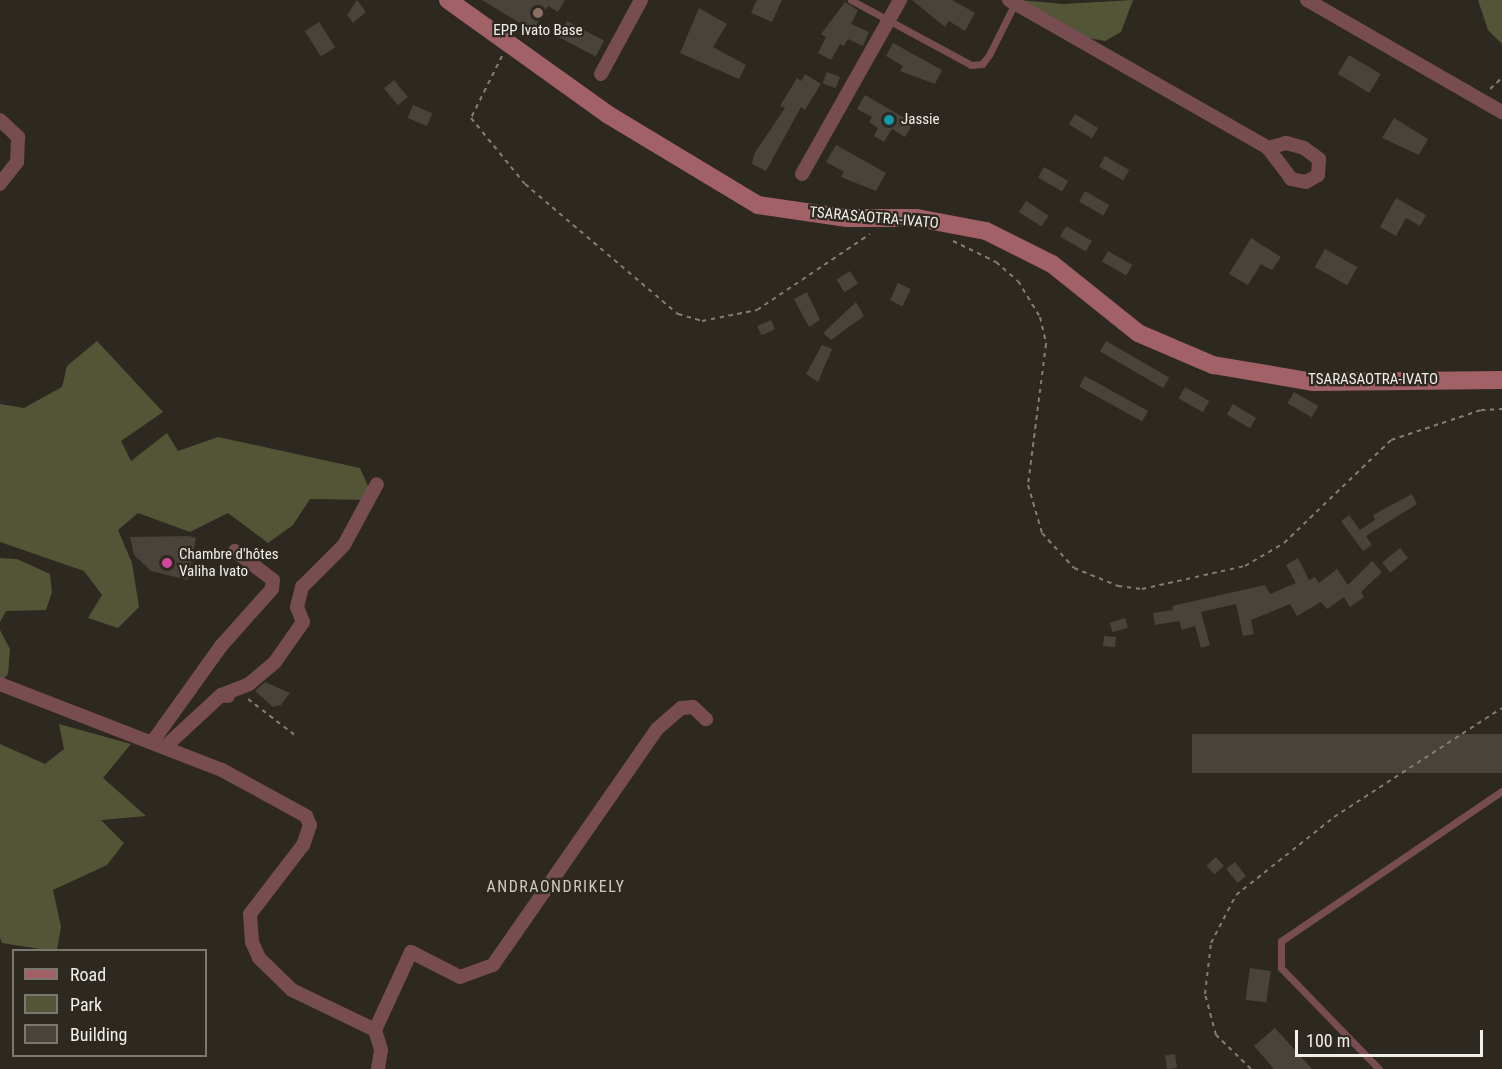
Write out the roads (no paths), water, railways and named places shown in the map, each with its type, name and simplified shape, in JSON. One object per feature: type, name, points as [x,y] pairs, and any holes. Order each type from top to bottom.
[{"type":"main road","name":"TSARASAOTRA-IVATO","points":[[448,0],[607,114],[758,205],[847,218],[917,218],[986,231],[1052,264],[1138,333],[1213,365],[1313,382],[1502,380]]},
{"type":"street","points":[[601,74],[642,0]]},
{"type":"street","points":[[802,174],[900,0]]},
{"type":"street","points":[[1307,0],[1502,112]]},
{"type":"street","points":[[1012,2],[1268,147]]},
{"type":"street","points":[[0,120],[18,137],[17,162],[0,184]]},
{"type":"street","points":[[160,744],[224,695],[249,684],[275,662],[303,622],[297,607],[302,587],[344,545],[376,484]]},
{"type":"street","points":[[160,744],[221,646],[272,589],[273,580],[235,551]]},
{"type":"street","points":[[0,684],[160,744],[248,782],[306,816],[310,825],[303,845],[250,914],[252,942],[259,958],[292,990],[375,1030]]},
{"type":"street","points":[[378,1069],[381,1050],[375,1030],[411,952],[460,977],[493,966],[657,729],[681,708],[693,707],[706,719]]},
{"type":"lane","points":[[852,0],[971,65],[982,64],[1012,2]]},
{"type":"lane","points":[[1379,1069],[1281,968],[1281,941],[1502,791]]},
{"type":"place","name":"EPP Ivato Base","points":[[538,13]]},
{"type":"place","name":"Jassie","points":[[889,120]]},
{"type":"place","name":"Chambre d'hôtes Valiha Ivato","points":[[167,563]]},
{"type":"district","name":"ANDRAONDRIKELY","points":[[556,887]]}]
